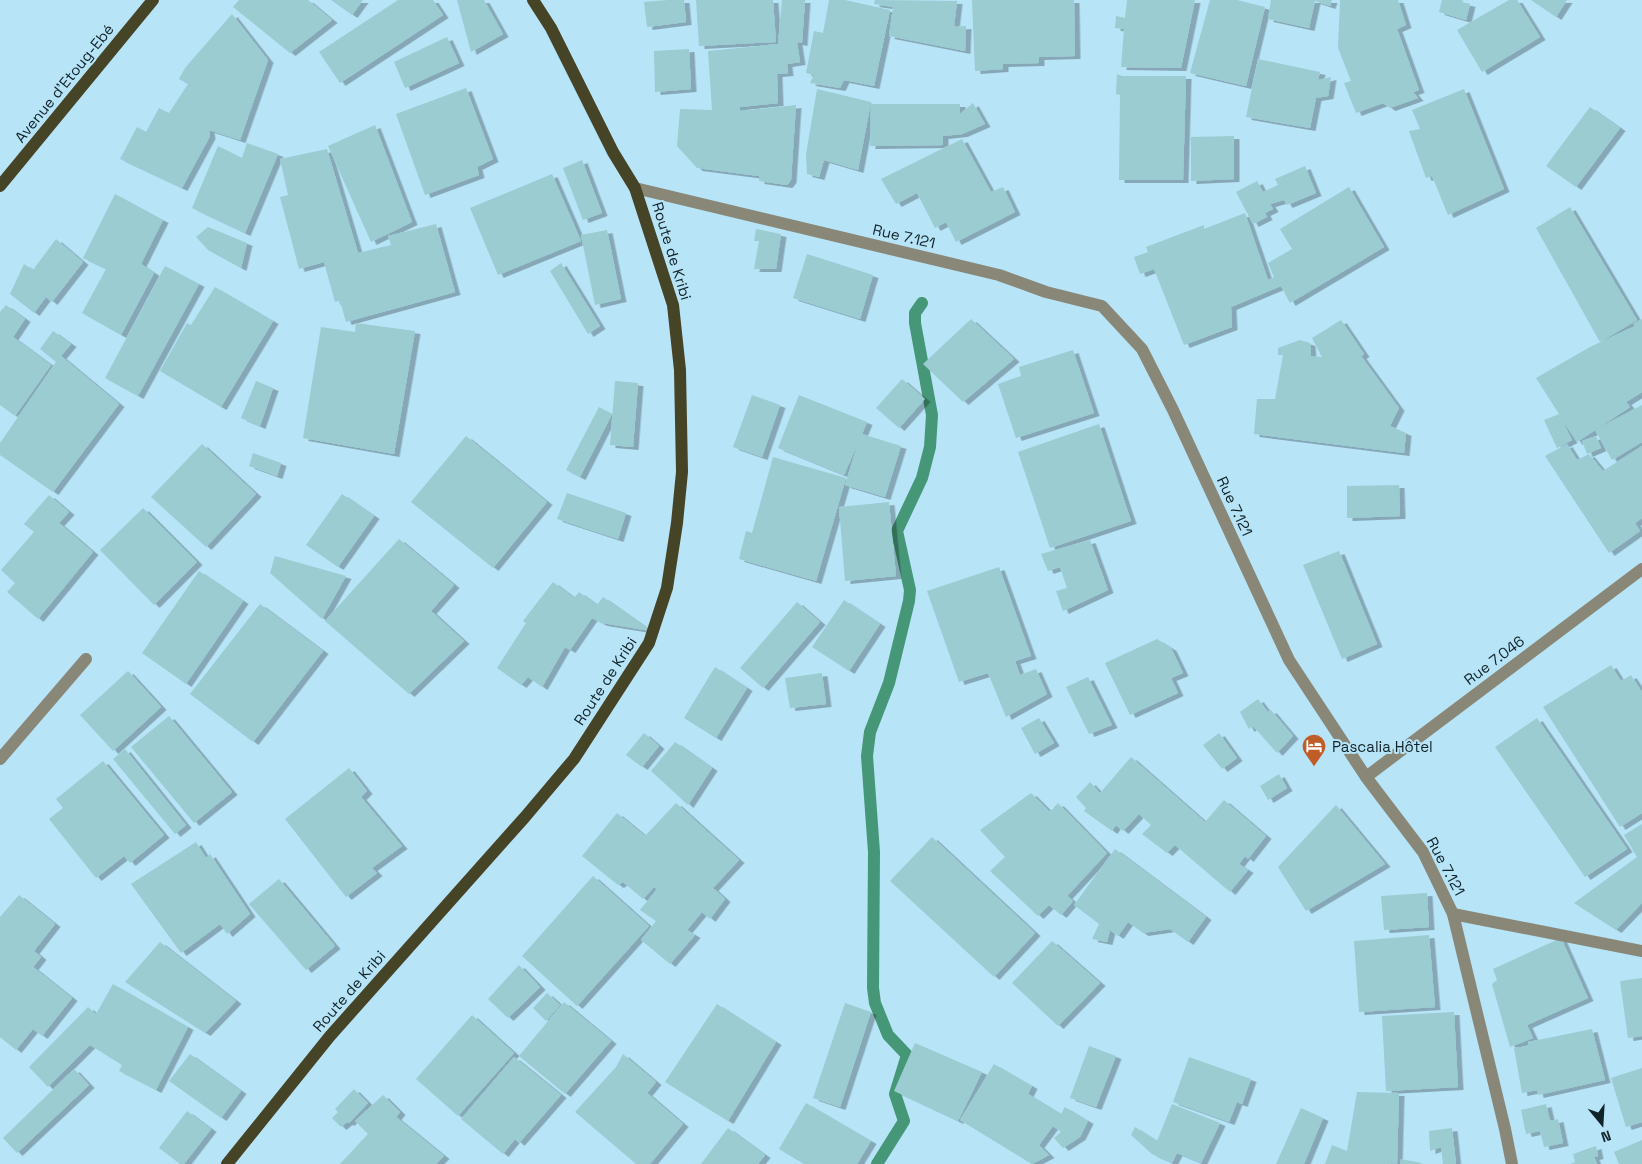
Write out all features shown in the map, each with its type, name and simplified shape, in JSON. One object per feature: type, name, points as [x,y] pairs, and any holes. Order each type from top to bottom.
[{"type":"main road","name":"Avenue d'Etoug-Ebé","points":[[0,186],[153,0]]},
{"type":"main road","name":"Route de Kribi","points":[[228,1164],[330,1036],[525,817],[574,759],[649,643],[667,588],[682,472],[680,370],[673,305],[635,188],[613,152],[551,28],[533,0]]},
{"type":"street","name":"Rue 7.121","points":[[635,188],[999,275],[1046,292],[1102,306],[1142,348],[1173,410],[1289,660],[1366,776],[1424,852],[1453,914],[1512,1164]]},
{"type":"street","name":"Rue 7.046","points":[[1366,776],[1642,569]]},
{"type":"street","points":[[0,759],[86,659]]},
{"type":"street","points":[[1453,914],[1642,951]]},
{"type":"building","points":[[239,0],[308,0],[332,20],[290,53],[233,7]]},
{"type":"building","points":[[331,0],[363,0],[352,15]]},
{"type":"building","points":[[398,0],[433,0],[443,15],[340,83],[319,52]]},
{"type":"building","points":[[457,0],[484,0],[503,34],[471,52]]},
{"type":"building","points":[[684,0],[686,22],[647,27],[644,2]]},
{"type":"building","points":[[696,0],[773,0],[776,42],[699,46]]},
{"type":"building","points":[[782,0],[805,0],[802,43],[797,42],[800,62],[787,64],[788,73],[777,74],[778,103],[740,107],[740,111],[796,105],[791,180],[787,185],[759,181],[759,176],[697,168],[677,146],[680,109],[712,110],[708,51],[778,44]]},
{"type":"building","points":[[829,0],[845,0],[890,10],[874,86],[844,80],[840,88],[810,83],[814,75],[806,73],[814,31],[823,33]]},
{"type":"building","points":[[875,0],[957,1],[954,27],[966,26],[965,51],[889,36],[893,7],[874,4]]},
{"type":"building","points":[[972,0],[1074,0],[1075,56],[1039,57],[1039,63],[1003,64],[1003,69],[975,71]]},
{"type":"building","points":[[1127,0],[1195,0],[1181,68],[1121,67],[1124,29],[1115,28],[1116,16],[1125,18]]},
{"type":"building","points":[[1210,0],[1237,0],[1265,7],[1246,86],[1190,73]]},
{"type":"building","points":[[1271,0],[1332,0],[1330,6],[1315,1],[1309,28],[1268,19]]},
{"type":"building","points":[[1340,0],[1398,0],[1406,25],[1397,29],[1419,90],[1413,92],[1418,98],[1390,108],[1383,103],[1356,113],[1344,83],[1351,81],[1338,48]]},
{"type":"building","points":[[1442,0],[1463,0],[1462,2],[1470,4],[1466,20],[1439,12]]},
{"type":"building","points":[[1509,0],[1517,0],[1540,37],[1482,72],[1457,30]]},
{"type":"building","points":[[1531,0],[1567,0],[1556,17]]},
{"type":"building","points":[[232,14],[268,60],[240,140],[209,130],[210,136],[182,188],[120,159],[137,127],[146,132],[159,108],[169,113],[188,84],[179,79],[185,68]]},
{"type":"building","points":[[447,37],[459,63],[405,88],[394,62]]},
{"type":"building","points":[[689,49],[691,89],[655,92],[654,51]]},
{"type":"building","points":[[1258,59],[1320,72],[1318,80],[1331,77],[1328,96],[1316,98],[1310,128],[1246,117]]},
{"type":"building","points":[[1117,74],[1122,76],[1186,76],[1183,180],[1119,180],[1120,95],[1116,94]]},
{"type":"building","points":[[466,88],[493,159],[477,167],[479,175],[425,195],[396,114]]},
{"type":"building","points":[[817,89],[871,102],[858,170],[824,160],[819,177],[807,174],[806,154]]},
{"type":"building","points":[[1464,89],[1504,189],[1448,215],[1432,176],[1426,178],[1409,131],[1420,129],[1412,110]]},
{"type":"building","points":[[973,103],[985,124],[962,134],[943,136],[943,145],[870,146],[871,104],[960,104],[960,114]]},
{"type":"building","points":[[1590,107],[1620,128],[1576,187],[1546,166]]},
{"type":"building","points":[[375,125],[412,222],[371,242],[328,146]]},
{"type":"building","points":[[1234,136],[1234,179],[1191,181],[1191,137]]},
{"type":"building","points":[[962,139],[991,192],[1003,187],[1015,212],[956,242],[946,222],[935,228],[917,193],[896,204],[881,179]]},
{"type":"building","points":[[247,143],[278,154],[245,233],[192,208],[218,146],[242,158]]},
{"type":"building","points":[[327,149],[358,253],[391,245],[388,236],[436,224],[455,292],[346,322],[340,301],[335,302],[324,262],[299,269],[280,197],[288,195],[280,159]]},
{"type":"building","points":[[582,160],[602,213],[583,220],[563,168]]},
{"type":"building","points":[[1305,166],[1316,193],[1287,205],[1284,200],[1270,204],[1273,209],[1265,213],[1267,217],[1253,224],[1236,192],[1257,181],[1263,192],[1278,185],[1275,179]]},
{"type":"building","points":[[552,174],[581,241],[498,275],[470,208]]},
{"type":"building","points":[[1349,187],[1384,247],[1290,303],[1281,286],[1231,307],[1232,327],[1184,345],[1154,269],[1140,274],[1134,257],[1148,252],[1146,247],[1204,225],[1204,229],[1245,213],[1268,280],[1274,277],[1268,263],[1292,249],[1280,229]]},
{"type":"building","points":[[115,194],[163,220],[141,264],[154,273],[121,335],[82,313],[106,269],[83,258]]},
{"type":"building","points":[[1570,207],[1637,320],[1600,342],[1536,228]]},
{"type":"building","points":[[208,227],[247,243],[241,268],[208,250],[196,237]]},
{"type":"building","points":[[756,229],[781,234],[776,269],[754,269],[759,241],[754,241]]},
{"type":"building","points":[[607,230],[621,299],[595,305],[581,235]]},
{"type":"building","points":[[56,239],[83,262],[52,302],[46,297],[34,313],[10,294],[24,264],[33,270]]},
{"type":"building","points":[[807,254],[873,275],[860,319],[793,298]]},
{"type":"building","points":[[561,263],[600,326],[588,334],[550,271]]},
{"type":"building","points":[[165,266],[199,284],[138,396],[105,378]]},
{"type":"building","points":[[215,287],[273,321],[221,407],[160,371],[187,323],[191,325]]},
{"type":"building","points":[[6,305],[25,319],[13,337],[51,365],[15,416],[0,405],[0,312]]},
{"type":"building","points":[[971,319],[1014,359],[963,402],[923,364]]},
{"type":"building","points":[[1642,319],[1642,392],[1626,402],[1630,407],[1577,442],[1561,418],[1572,440],[1557,448],[1544,420],[1559,414],[1536,378],[1590,347],[1635,326],[1633,324]]},
{"type":"building","points":[[1341,320],[1364,354],[1361,356],[1399,408],[1390,426],[1406,433],[1404,453],[1254,434],[1257,399],[1275,399],[1283,355],[1278,355],[1278,348],[1300,340],[1310,343],[1311,356],[1322,357],[1312,338]]},
{"type":"building","points":[[356,323],[415,331],[394,454],[303,438],[321,327],[355,332]]},
{"type":"building","points":[[53,331],[71,344],[61,356],[119,404],[53,492],[0,455],[0,443],[56,362],[40,349]]},
{"type":"building","points":[[1073,350],[1094,413],[1016,438],[998,384],[1021,376],[1019,367]]},
{"type":"building","points":[[902,379],[925,399],[899,428],[876,408]]},
{"type":"building","points":[[256,381],[273,388],[260,426],[241,418]]},
{"type":"building","points":[[615,381],[638,383],[633,447],[610,445]]},
{"type":"building","points":[[752,395],[780,405],[762,457],[733,447]]},
{"type":"building","points":[[799,395],[867,422],[862,434],[901,446],[885,497],[845,485],[858,443],[844,475],[778,448]]},
{"type":"building","points":[[1642,405],[1642,442],[1612,460],[1595,430]]},
{"type":"building","points":[[599,407],[612,414],[580,477],[566,470]]},
{"type":"building","points":[[1099,424],[1131,521],[1050,548],[1018,452]]},
{"type":"building","points":[[466,436],[547,502],[493,568],[411,502]]},
{"type":"building","points":[[1596,436],[1601,448],[1587,454],[1582,441]]},
{"type":"building","points":[[202,444],[256,494],[206,547],[151,497]]},
{"type":"building","points":[[1567,444],[1577,460],[1589,454],[1603,471],[1642,446],[1642,518],[1635,523],[1640,531],[1609,553],[1545,456]]},
{"type":"building","points":[[253,453],[281,463],[277,476],[249,466]]},
{"type":"building","points":[[773,457],[846,478],[816,581],[739,559],[746,531],[752,533]]},
{"type":"building","points":[[1399,485],[1400,516],[1347,518],[1347,486]]},
{"type":"building","points":[[567,493],[626,513],[618,539],[557,519]]},
{"type":"building","points":[[342,494],[374,516],[338,567],[306,545]]},
{"type":"building","points":[[49,495],[69,512],[59,523],[93,552],[38,619],[7,592],[15,583],[1,570],[34,532],[24,524]]},
{"type":"building","points":[[889,502],[896,576],[845,581],[839,507]]},
{"type":"building","points":[[143,508],[197,562],[154,605],[100,550]]},
{"type":"building","points":[[399,539],[454,585],[431,611],[464,641],[409,694],[325,621]]},
{"type":"building","points":[[1090,540],[1108,590],[1063,611],[1056,591],[1067,588],[1060,567],[1048,571],[1041,554]]},
{"type":"building","points":[[1339,551],[1377,644],[1342,659],[1303,565]]},
{"type":"building","points":[[275,556],[346,576],[322,619],[270,573]]},
{"type":"building","points":[[999,567],[1031,656],[1015,661],[1020,675],[1036,669],[1047,694],[1006,717],[988,673],[959,682],[927,591]]},
{"type":"building","points":[[199,571],[243,601],[186,684],[142,653]]},
{"type":"building","points":[[553,582],[574,598],[579,592],[597,605],[603,597],[651,631],[602,623],[592,618],[570,650],[565,647],[542,687],[528,677],[521,685],[497,668],[526,623],[523,621]]},
{"type":"building","points":[[844,600],[880,624],[849,671],[812,647]]},
{"type":"building","points":[[797,602],[820,622],[763,688],[740,668]]},
{"type":"building","points":[[260,604],[323,651],[253,742],[190,694]]},
{"type":"building","points":[[1157,639],[1171,648],[1183,673],[1171,678],[1178,693],[1130,715],[1105,663]]},
{"type":"building","points":[[1611,665],[1621,681],[1631,675],[1642,692],[1642,813],[1620,827],[1543,707]]},
{"type":"building","points":[[715,667],[747,688],[716,738],[684,718]]},
{"type":"building","points":[[128,671],[161,707],[113,751],[80,715]]},
{"type":"building","points":[[822,673],[826,704],[790,708],[785,678]]},
{"type":"building","points":[[1088,677],[1112,725],[1089,734],[1066,687]]},
{"type":"building","points":[[1258,699],[1268,712],[1271,710],[1293,736],[1277,753],[1253,726],[1249,729],[1240,712]]},
{"type":"building","points":[[169,716],[232,792],[194,823],[131,747]]},
{"type":"building","points":[[1039,718],[1054,743],[1035,754],[1021,728]]},
{"type":"building","points":[[1537,718],[1627,849],[1585,877],[1495,747]]},
{"type":"building","points":[[644,733],[659,746],[642,767],[626,755]]},
{"type":"building","points":[[1219,733],[1237,758],[1222,769],[1203,745]]},
{"type":"building","points":[[675,742],[712,768],[688,805],[651,771]]},
{"type":"building","points":[[125,749],[186,825],[175,834],[113,759]]},
{"type":"building","points":[[1131,757],[1205,822],[1224,800],[1266,836],[1248,859],[1245,856],[1239,864],[1248,870],[1230,892],[1175,845],[1167,853],[1142,834],[1151,825],[1139,814],[1123,831],[1116,825],[1112,831],[1084,811],[1086,808],[1076,797],[1090,782],[1100,793]]},
{"type":"building","points":[[103,761],[164,835],[130,863],[124,856],[96,878],[49,819],[63,808],[56,799]]},
{"type":"building","points":[[349,768],[367,791],[361,797],[402,846],[372,868],[377,873],[346,897],[285,819]]},
{"type":"building","points":[[1279,774],[1287,788],[1268,800],[1260,786]]},
{"type":"building","points":[[1031,793],[1050,812],[1058,803],[1107,853],[1067,896],[1073,901],[1061,915],[1049,905],[1038,916],[990,871],[1005,857],[980,830]]},
{"type":"building","points":[[676,803],[739,860],[713,888],[725,899],[710,919],[702,912],[687,930],[695,935],[670,964],[641,940],[656,921],[640,910],[657,889],[654,887],[643,899],[623,882],[618,885],[582,856],[617,813],[645,836]]},
{"type":"building","points":[[1336,805],[1385,864],[1306,911],[1278,867]]},
{"type":"building","points":[[1642,824],[1642,903],[1616,930],[1574,903],[1637,857],[1624,835]]},
{"type":"building","points":[[932,837],[1035,933],[994,977],[890,881]]},
{"type":"building","points":[[196,842],[206,858],[210,854],[250,914],[227,934],[220,924],[181,953],[131,884]]},
{"type":"building","points":[[1115,849],[1206,917],[1188,942],[1170,929],[1143,933],[1128,922],[1118,936],[1110,930],[1107,942],[1092,939],[1099,924],[1074,905]]},
{"type":"building","points":[[593,876],[649,926],[577,1006],[522,956]]},
{"type":"building","points":[[279,879],[335,946],[306,970],[249,904]]},
{"type":"building","points":[[1427,893],[1429,927],[1384,930],[1381,896]]},
{"type":"building","points":[[19,895],[55,924],[34,951],[41,957],[33,967],[72,998],[42,1036],[33,1029],[16,1050],[0,1037],[0,917]]},
{"type":"building","points":[[1429,935],[1435,1007],[1359,1012],[1354,941]]},
{"type":"building","points":[[1561,938],[1588,998],[1527,1025],[1533,1038],[1510,1047],[1492,984],[1497,980],[1493,969]]},
{"type":"building","points":[[1052,941],[1100,983],[1058,1026],[1012,983]]},
{"type":"building","points":[[160,942],[236,1001],[205,1033],[125,982]]},
{"type":"building","points":[[519,965],[540,987],[508,1018],[488,999]]},
{"type":"building","points":[[1642,978],[1642,1036],[1628,1038],[1620,981]]},
{"type":"building","points":[[113,984],[188,1027],[156,1090],[119,1071],[122,1065],[90,1045],[48,1087],[29,1067],[88,1007],[96,1014]]},
{"type":"building","points":[[547,993],[560,1005],[546,1021],[533,1008]]},
{"type":"building","points":[[564,1002],[611,1041],[565,1094],[519,1056]]},
{"type":"building","points":[[845,1003],[871,1012],[840,1107],[813,1098]]},
{"type":"building","points":[[717,1004],[776,1042],[728,1121],[665,1082]]},
{"type":"building","points":[[1454,1012],[1458,1087],[1386,1091],[1382,1016]]},
{"type":"building","points":[[472,1015],[514,1053],[458,1116],[416,1079]]},
{"type":"building","points":[[1592,1029],[1605,1080],[1538,1095],[1537,1090],[1522,1093],[1514,1048],[1528,1046],[1528,1042]]},
{"type":"building","points":[[915,1043],[982,1072],[958,1121],[894,1091]]},
{"type":"building","points":[[1089,1046],[1116,1056],[1096,1107],[1070,1098]]},
{"type":"building","points":[[190,1054],[241,1091],[221,1118],[169,1081]]},
{"type":"building","points":[[623,1054],[656,1082],[647,1093],[683,1124],[650,1164],[636,1164],[575,1112],[616,1067]]},
{"type":"building","points":[[514,1057],[561,1095],[519,1143],[515,1139],[503,1154],[461,1119]]},
{"type":"building","points":[[1189,1057],[1251,1079],[1242,1104],[1237,1102],[1229,1122],[1173,1102]]},
{"type":"building","points":[[994,1064],[1032,1086],[1028,1094],[1061,1114],[1065,1107],[1088,1121],[1080,1137],[1063,1148],[1054,1138],[1061,1132],[1053,1126],[1039,1145],[1049,1155],[1032,1164],[960,1120]]},
{"type":"building","points":[[1642,1068],[1642,1122],[1626,1127],[1611,1078]]},
{"type":"building","points":[[74,1069],[89,1085],[17,1153],[3,1138]]},
{"type":"building","points":[[354,1089],[368,1103],[349,1123],[347,1122],[341,1127],[332,1118],[338,1112],[335,1109]]},
{"type":"building","points":[[1357,1092],[1399,1093],[1397,1164],[1325,1164],[1332,1145],[1347,1151]]},
{"type":"building","points":[[383,1095],[400,1112],[396,1117],[444,1156],[436,1164],[340,1164],[368,1134],[355,1121]]},
{"type":"building","points":[[806,1103],[871,1141],[857,1164],[804,1164],[779,1149]]},
{"type":"building","points":[[1172,1104],[1220,1123],[1201,1163],[1177,1153],[1172,1163],[1152,1154],[1131,1135],[1135,1127],[1157,1141]]},
{"type":"building","points":[[1546,1104],[1550,1121],[1558,1119],[1563,1143],[1544,1147],[1540,1131],[1526,1134],[1521,1110]]},
{"type":"building","points":[[1301,1108],[1323,1118],[1304,1164],[1276,1164]]},
{"type":"building","points":[[187,1111],[211,1129],[184,1164],[180,1164],[159,1148]]},
{"type":"building","points":[[728,1128],[765,1155],[758,1164],[701,1164]]},
{"type":"building","points":[[1452,1128],[1456,1164],[1443,1164],[1441,1147],[1430,1151],[1429,1131]]},
{"type":"building","points":[[1642,1140],[1642,1164],[1619,1164],[1614,1152]]},
{"type":"building","points":[[1596,1146],[1598,1156],[1594,1157],[1597,1164],[1570,1164],[1575,1162],[1573,1154]]},
{"type":"building","points":[[1401,1159],[1421,1163],[1421,1164],[1400,1164]]},
{"type":"waterway","points":[[877,1164],[904,1121],[895,1094],[907,1055],[888,1035],[875,1003],[873,988],[874,852],[867,756],[870,732],[889,683],[909,601],[910,590],[897,531],[922,478],[930,447],[932,415],[915,323],[915,313],[922,303]]},
{"type":"place","name":"Pascalia Hôtel","points":[[1314,767]]}]
